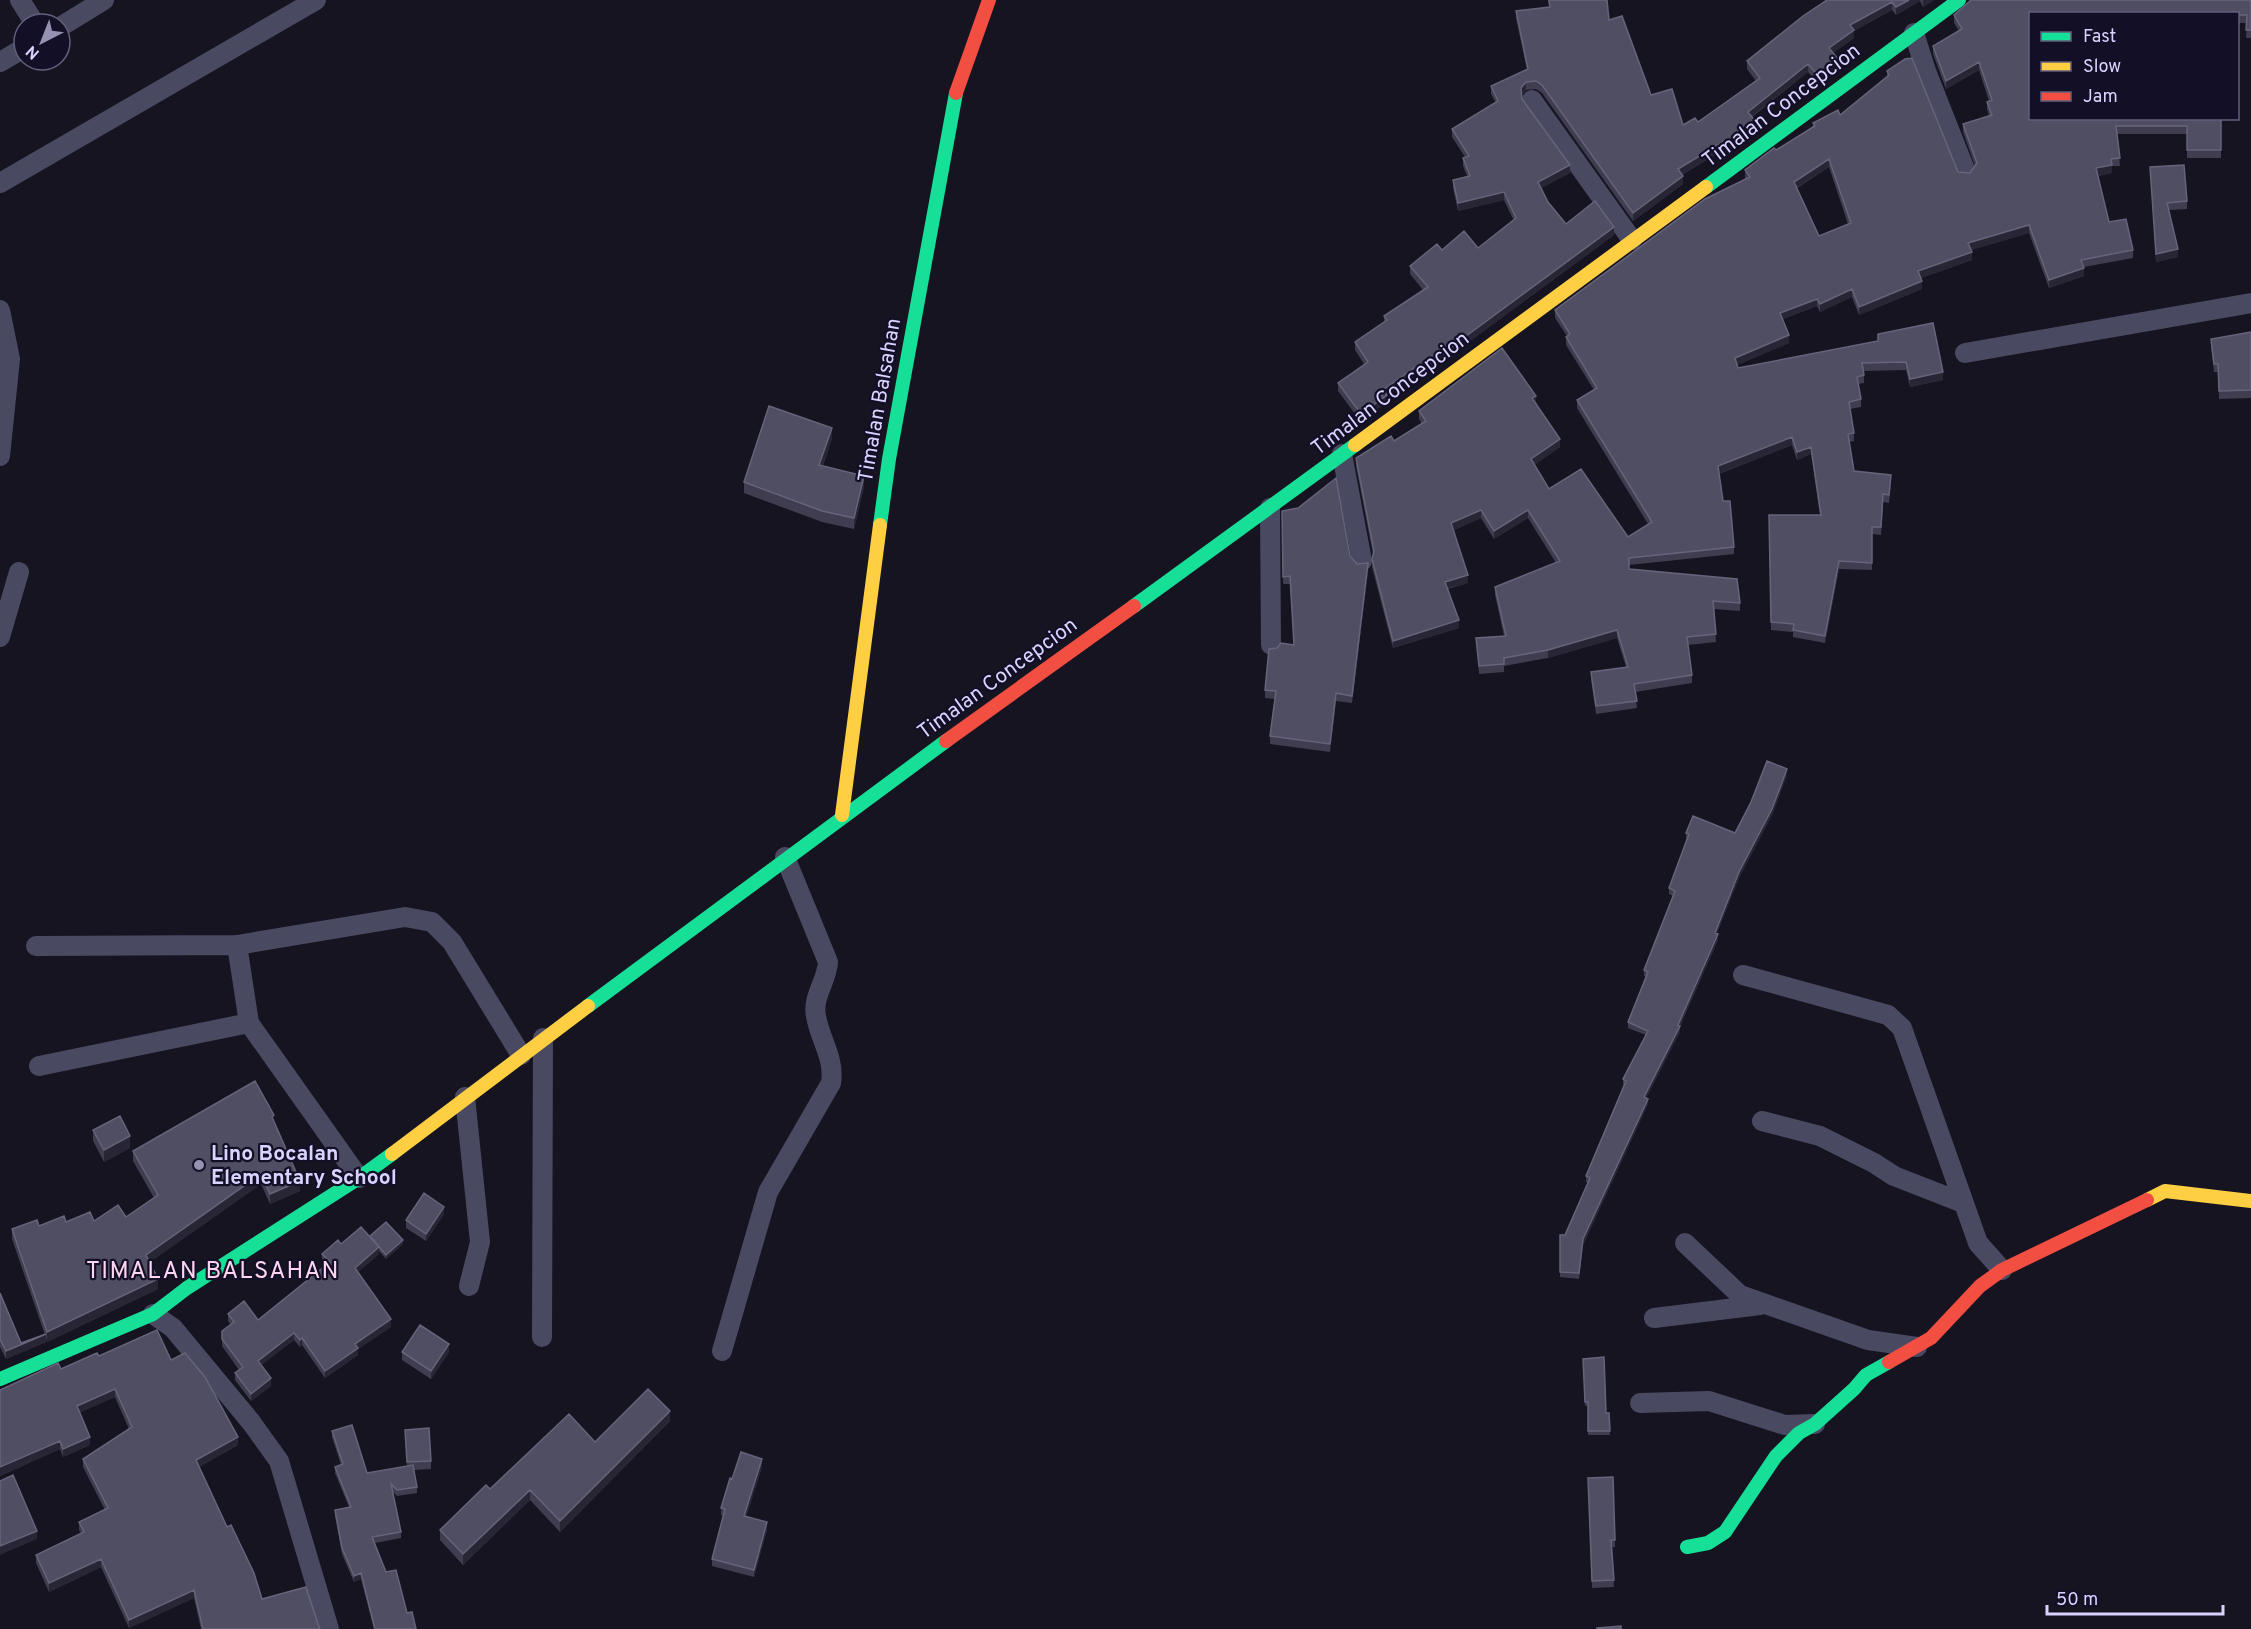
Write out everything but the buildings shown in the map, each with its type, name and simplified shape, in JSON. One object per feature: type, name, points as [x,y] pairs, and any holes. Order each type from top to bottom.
[{"type":"street","points":[[72,20],[104,0]]},
{"type":"street","points":[[0,183],[316,0]]},
{"type":"street","name":"Timalan Balsahan","points":[[842,815],[889,459],[957,85],[988,0]]},
{"type":"street","name":"Timalan Concepcion","points":[[0,1379],[153,1314],[187,1288],[359,1178],[842,815],[1270,508],[1959,0]]},
{"type":"street","points":[[1914,33],[1926,72],[1965,170]]},
{"type":"street","points":[[1532,100],[1632,240]]},
{"type":"street","points":[[1965,353],[2251,303]]},
{"type":"street","points":[[0,310],[5,363],[0,456]]},
{"type":"street","points":[[1342,454],[1362,561]]},
{"type":"street","points":[[1270,508],[1271,645]]},
{"type":"street","points":[[0,584],[19,572],[0,637]]},
{"type":"street","points":[[722,1351],[768,1192],[831,1083],[833,1067],[815,1015],[817,996],[827,974],[828,962],[785,857]]},
{"type":"street","points":[[36,946],[237,945],[405,917],[432,922],[452,942],[521,1055]]},
{"type":"street","points":[[237,945],[249,1023],[359,1178]]},
{"type":"street","points":[[1743,975],[1888,1015],[1902,1028],[1978,1243],[2002,1270]]},
{"type":"street","points":[[39,1066],[249,1023]]},
{"type":"street","points":[[542,1337],[543,1038]]},
{"type":"street","points":[[465,1097],[480,1242],[469,1286]]},
{"type":"street","points":[[1762,1121],[1820,1136],[1874,1162],[1894,1176],[1962,1203]]},
{"type":"street","points":[[1687,1547],[1708,1543],[1725,1532],[1776,1456],[1799,1433],[1815,1424],[1866,1375],[1931,1338],[1980,1286],[2002,1270],[2165,1191],[2251,1201]]},
{"type":"street","points":[[1685,1243],[1732,1289],[1763,1304],[1868,1340],[1917,1347]]},
{"type":"street","points":[[1654,1318],[1763,1304]]},
{"type":"street","points":[[153,1314],[173,1328],[251,1422],[279,1461],[329,1629]]},
{"type":"street","points":[[1640,1403],[1709,1401],[1785,1425],[1815,1424]]},
{"type":"traffic: fast","points":[[1706,187],[1959,0]]},
{"type":"traffic: fast","points":[[880,525],[889,459],[956,93]]},
{"type":"traffic: fast","points":[[1134,606],[1355,445]]},
{"type":"traffic: fast","points":[[588,1006],[946,741]]},
{"type":"traffic: fast","points":[[0,1379],[153,1314],[187,1288],[359,1178],[392,1154]]},
{"type":"traffic: fast","points":[[1687,1547],[1708,1543],[1725,1532],[1776,1456],[1799,1433],[1815,1424],[1854,1389],[1866,1375],[1889,1362]]},
{"type":"traffic: slow","points":[[1355,445],[1706,187]]},
{"type":"traffic: slow","points":[[842,815],[880,525]]},
{"type":"traffic: slow","points":[[392,1154],[588,1006]]},
{"type":"traffic: slow","points":[[2147,1200],[2165,1191],[2251,1201]]},
{"type":"traffic: jam","points":[[956,93],[989,0]]},
{"type":"traffic: jam","points":[[946,741],[1134,606]]},
{"type":"traffic: jam","points":[[1889,1362],[1931,1338],[1980,1286],[2002,1270],[2147,1200]]},
{"type":"place","name":"Lino Bocalan Elementary School","points":[[199,1165]]},
{"type":"district","name":"TIMALAN BALSAHAN","points":[[213,1270]]}]
